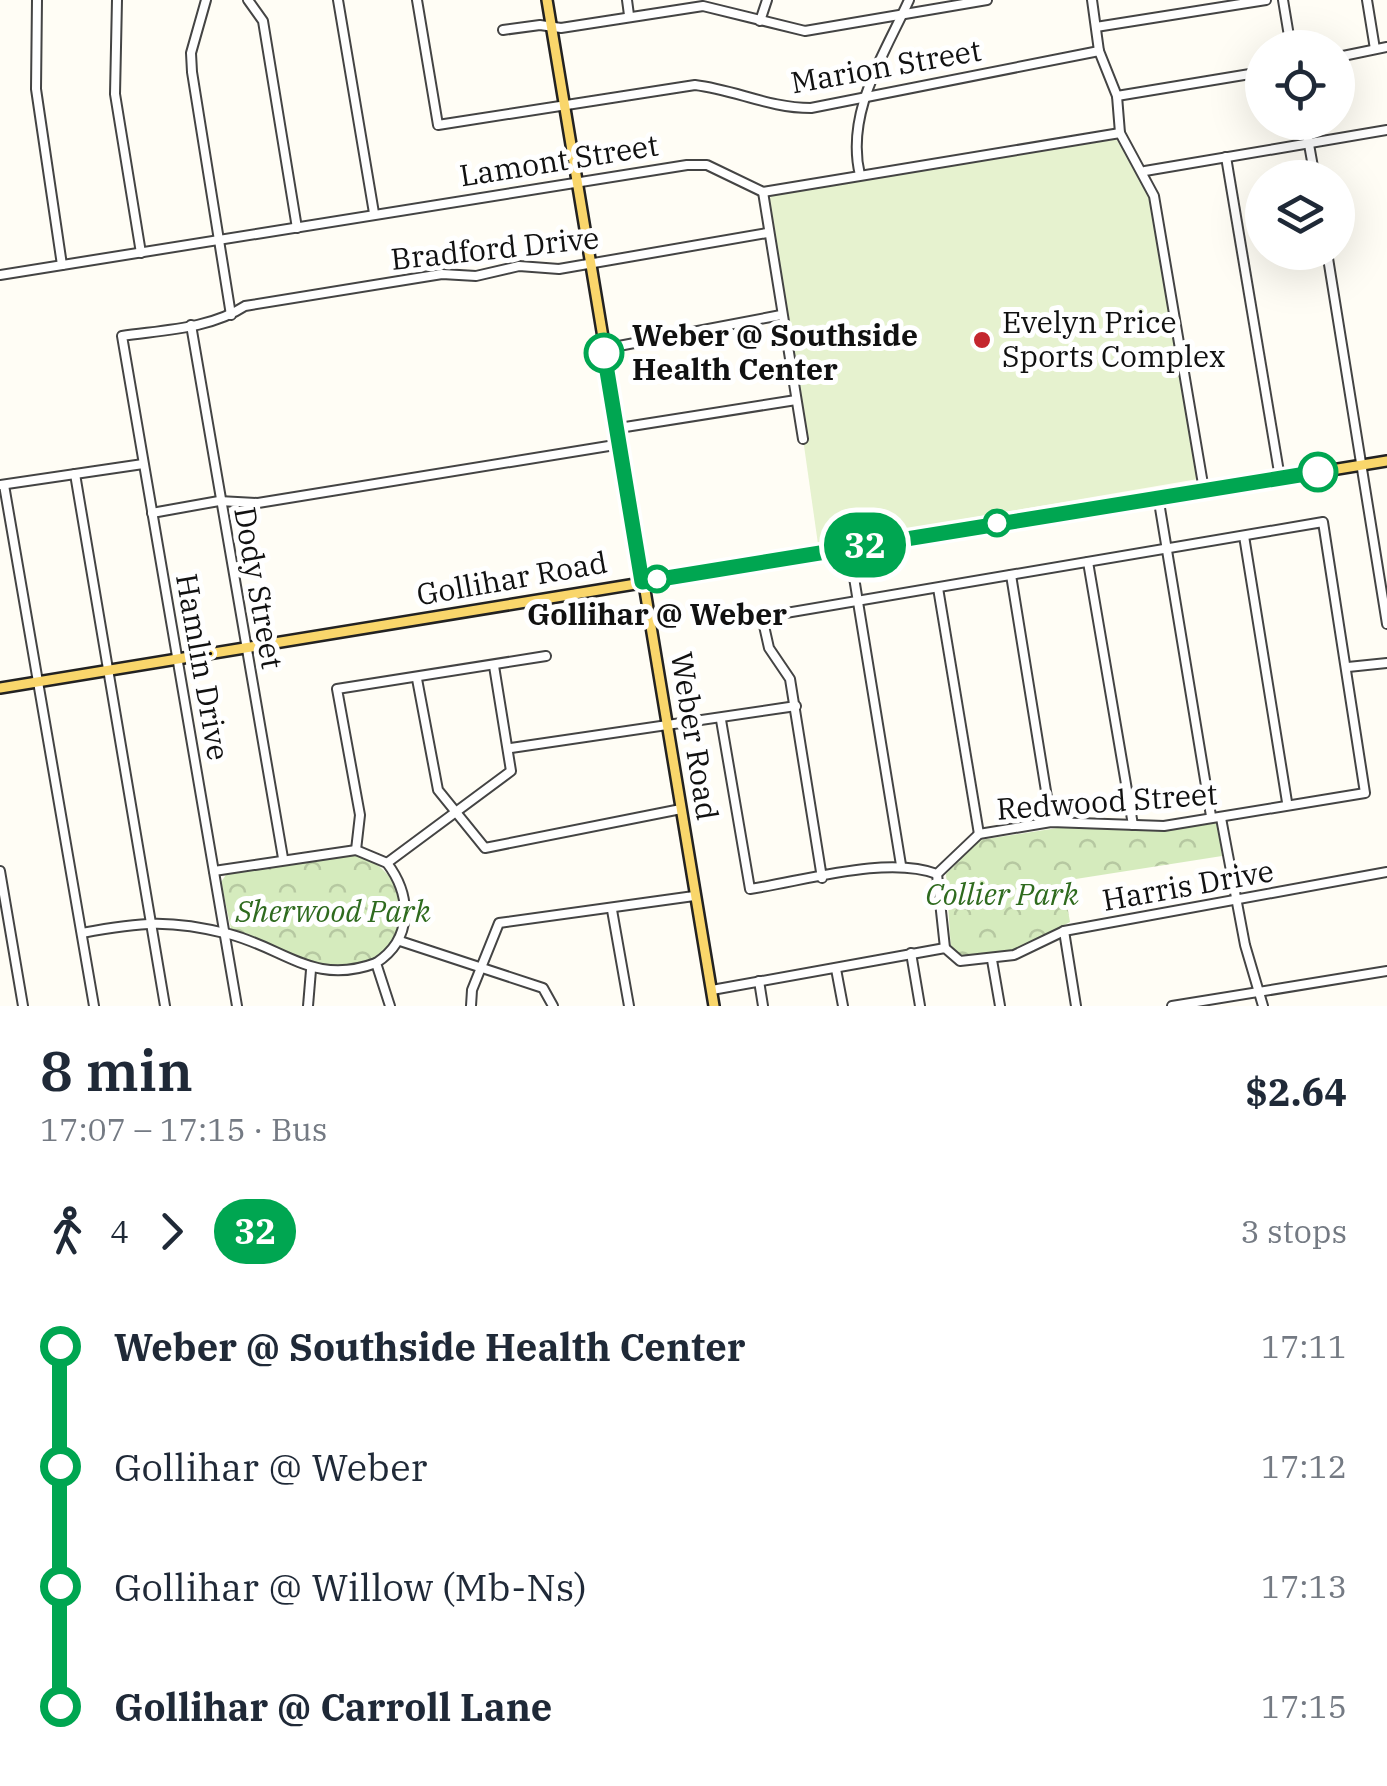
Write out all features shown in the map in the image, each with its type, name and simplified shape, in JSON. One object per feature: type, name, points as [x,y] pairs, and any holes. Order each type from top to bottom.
[{"type":"main road","name":"Weber Road","points":[[547,0],[714,1006]]},
{"type":"main road","name":"Gollihar Road","points":[[0,688],[248,651],[849,547],[1387,461]]},
{"type":"street","points":[[37,0],[36,89],[62,265]]},
{"type":"street","points":[[116,0],[113,74],[141,253]]},
{"type":"street","points":[[206,0],[191,53],[192,72],[230,315]]},
{"type":"street","points":[[248,0],[262,21],[297,228]]},
{"type":"street","points":[[338,0],[374,214]]},
{"type":"street","name":"Marion Street","points":[[417,0],[438,124],[695,85],[784,108],[1099,51]]},
{"type":"street","points":[[627,0],[629,16]]},
{"type":"street","points":[[760,21],[767,0]]},
{"type":"street","points":[[860,174],[858,112],[909,0]]},
{"type":"street","points":[[503,30],[551,27],[703,3],[806,31],[987,0]]},
{"type":"street","points":[[1092,0],[1099,51],[1117,96],[1120,133],[1126,150],[1144,171],[1154,196],[1204,490]]},
{"type":"street","points":[[1096,27],[1266,0]]},
{"type":"street","points":[[1283,0],[1288,30]]},
{"type":"street","points":[[1367,0],[1375,49]]},
{"type":"street","points":[[1355,53],[1387,47]]},
{"type":"street","points":[[1117,96],[1245,75]]},
{"type":"street","points":[[1144,171],[1387,130]]},
{"type":"street","points":[[803,439],[767,234],[764,192],[1120,133]]},
{"type":"street","points":[[1309,140],[1312,160]]},
{"type":"street","points":[[1226,157],[1280,478]]},
{"type":"street","name":"Lamont Street","points":[[0,275],[576,181],[707,165],[764,192]]},
{"type":"street","name":"Bradford Drive","points":[[122,336],[191,326],[230,315],[245,306],[442,274],[476,276],[519,266],[560,269],[767,234]]},
{"type":"street","points":[[1329,270],[1387,624]]},
{"type":"street","points":[[603,349],[781,315]]},
{"type":"street","name":"Dody Street","points":[[191,326],[283,858]]},
{"type":"street","name":"Hamlin Drive","points":[[122,336],[236,1006]]},
{"type":"street","points":[[618,428],[796,400]]},
{"type":"street","points":[[152,513],[219,500],[258,504],[621,444]]},
{"type":"street","points":[[94,1006],[2,485],[144,464]]},
{"type":"street","points":[[75,474],[164,1006]]},
{"type":"street","points":[[1158,496],[1216,817],[1263,1006]]},
{"type":"street","points":[[822,878],[790,679],[769,648],[762,617],[1323,522],[1348,667],[1387,663]]},
{"type":"street","points":[[1244,536],[1288,802]]},
{"type":"street","points":[[849,547],[900,865]]},
{"type":"street","points":[[1088,562],[1133,825]]},
{"type":"street","points":[[1011,574],[1052,822]]},
{"type":"street","points":[[938,588],[979,834]]},
{"type":"street","points":[[356,850],[360,815],[337,689],[546,656]]},
{"type":"street","points":[[387,863],[512,771],[494,666]]},
{"type":"street","name":"Redwood Street","points":[[937,874],[979,834],[1052,822],[1164,826],[1288,802],[1365,793],[1348,667]]},
{"type":"street","points":[[417,679],[431,772],[438,790],[486,848],[681,809]]},
{"type":"street","points":[[511,748],[796,706]]},
{"type":"street","points":[[720,720],[750,889],[900,865],[937,874],[945,948],[960,962],[992,960],[1000,1006]]},
{"type":"street","points":[[82,933],[150,920],[263,944],[311,970],[335,973],[376,963],[400,941],[405,900],[387,863],[371,852],[356,850],[283,858],[214,870]]},
{"type":"street","points":[[0,871],[23,1006]]},
{"type":"street","name":"Harris Drive","points":[[992,960],[1014,955],[1064,931],[1387,872]]},
{"type":"street","points":[[472,1006],[472,990],[499,924],[694,896]]},
{"type":"street","points":[[612,910],[629,1006]]},
{"type":"street","points":[[1064,931],[1076,1006]]},
{"type":"street","points":[[400,941],[543,988],[553,1006]]},
{"type":"street","points":[[712,990],[945,948]]},
{"type":"street","points":[[911,953],[920,1006]]},
{"type":"street","points":[[376,963],[390,1006]]},
{"type":"street","points":[[836,969],[843,1006]]},
{"type":"street","points":[[308,1006],[311,970]]},
{"type":"street","points":[[1172,1006],[1387,971]]},
{"type":"street","points":[[759,982],[763,1006]]},
{"type":"green space","name":"Evelyn Price Sports Complex","points":[[1118,139],[1152,200],[1198,479],[818,544],[769,200],[772,195]]},
{"type":"green space","name":"Collier Park","points":[[1218,823],[1222,856],[1063,881],[1070,922],[1017,949],[962,959],[951,950],[946,874],[980,840],[1070,826]]},
{"type":"green space","name":"Sherwood Park","points":[[354,853],[377,864],[392,880],[400,899],[401,918],[396,936],[383,952],[364,963],[330,967],[231,929],[221,882],[228,872]]},
{"type":"bus line","name":"32","points":[[604,353],[642,582],[1318,472]]},
{"type":"place","name":"Evelyn Price Sports Complex","points":[[982,340]]},
{"type":"place","name":"Weber @ Southside Health Center","points":[[604,353]]},
{"type":"place","name":"Gollihar @ Weber","points":[[657,579]]}]
